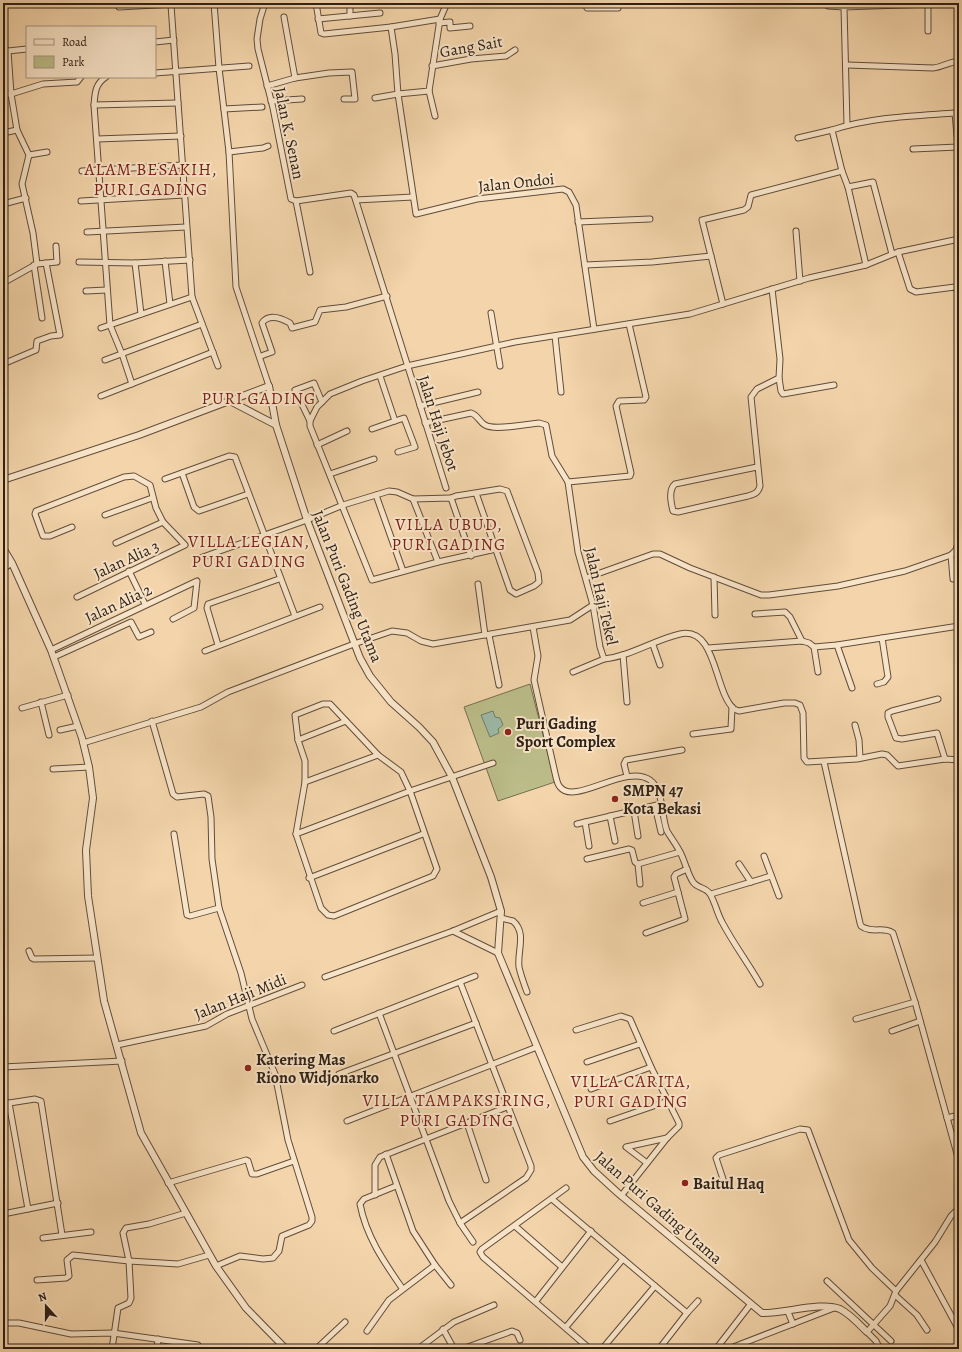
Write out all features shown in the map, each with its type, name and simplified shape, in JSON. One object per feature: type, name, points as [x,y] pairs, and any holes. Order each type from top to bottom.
[{"type":"street","points":[[119,7],[192,3]]},
{"type":"street","points":[[3,480],[140,435],[270,386],[261,356],[236,288],[229,152],[219,68],[214,3],[226,3]]},
{"type":"street","name":"Jalan K. Senan","points":[[265,3],[258,39],[266,86],[271,101],[291,199],[296,201],[351,193],[356,200],[413,197]]},
{"type":"street","points":[[316,3],[320,31],[324,34],[439,21],[450,22],[450,28],[470,26]]},
{"type":"street","points":[[350,3],[350,16]]},
{"type":"street","points":[[435,116],[429,90],[439,21],[447,3]]},
{"type":"street","points":[[585,3],[587,8],[618,8]]},
{"type":"street","points":[[824,3],[828,6],[844,7],[959,3]]},
{"type":"street","points":[[928,4],[928,31]]},
{"type":"street","points":[[171,5],[192,297],[218,366]]},
{"type":"street","points":[[844,7],[847,65],[847,125]]},
{"type":"street","points":[[318,19],[380,13]]},
{"type":"street","points":[[284,17],[295,78]]},
{"type":"street","points":[[391,27],[398,94],[413,197]]},
{"type":"street","points":[[156,42],[174,40]]},
{"type":"street","points":[[26,49],[6,51],[18,130],[28,155],[22,178],[36,264],[42,318]]},
{"type":"street","name":"Gang Sait","points":[[432,66],[471,58],[506,56],[515,50]]},
{"type":"street","points":[[847,65],[933,68],[946,63],[959,62]]},
{"type":"street","points":[[156,73],[249,66]]},
{"type":"street","points":[[266,86],[295,78],[329,73],[352,72],[355,100],[344,99]]},
{"type":"street","points":[[3,94],[12,94],[43,84],[77,82],[80,78]]},
{"type":"street","points":[[105,78],[97,85],[94,105],[110,325],[132,384]]},
{"type":"street","points":[[375,98],[429,90]]},
{"type":"street","points":[[271,101],[302,99]]},
{"type":"street","points":[[94,105],[178,103]]},
{"type":"street","points":[[224,109],[262,107]]},
{"type":"street","points":[[798,138],[847,125],[910,116],[957,113],[959,158]]},
{"type":"street","points":[[3,132],[18,130]]},
{"type":"street","points":[[832,130],[842,171],[848,187],[866,265]]},
{"type":"street","points":[[97,138],[181,136]]},
{"type":"street","points":[[229,152],[263,148],[268,146]]},
{"type":"street","points":[[913,150],[958,147]]},
{"type":"street","points":[[28,155],[47,152]]},
{"type":"street","points":[[82,171],[183,165]]},
{"type":"street","points":[[723,304],[702,220],[744,210],[748,207],[751,196],[842,171]]},
{"type":"street","points":[[848,187],[871,181],[873,182],[892,254]]},
{"type":"street","name":"Jalan Ondoi","points":[[413,197],[416,214],[422,214],[453,204],[477,199],[563,190],[569,192],[574,198],[594,329]]},
{"type":"street","points":[[81,201],[184,195]]},
{"type":"street","points":[[3,204],[26,198]]},
{"type":"street","points":[[356,200],[387,296],[407,366]]},
{"type":"street","points":[[296,201],[310,272]]},
{"type":"street","points":[[578,222],[650,219]]},
{"type":"street","points":[[87,232],[186,227]]},
{"type":"street","points":[[796,231],[800,281]]},
{"type":"street","points":[[310,421],[322,402],[330,394],[348,386],[407,366],[496,346],[690,314],[800,281],[866,265],[898,252],[959,239]]},
{"type":"street","points":[[3,283],[36,264],[57,262],[56,246]]},
{"type":"street","points":[[898,252],[910,289],[916,292],[955,287],[959,293]]},
{"type":"street","points":[[585,265],[652,262],[711,256]]},
{"type":"street","points":[[78,262],[135,263],[190,260]]},
{"type":"street","points":[[165,262],[170,304]]},
{"type":"street","points":[[3,364],[36,350],[37,341],[51,336],[60,335],[46,263]]},
{"type":"street","points":[[135,263],[141,314]]},
{"type":"street","points":[[86,291],[107,290]]},
{"type":"street","points":[[772,290],[780,359],[779,378],[781,391],[783,394],[834,385]]},
{"type":"street","points":[[261,356],[272,352],[262,323],[266,319],[279,317],[290,323],[292,328],[315,322],[320,310],[346,308],[387,296]]},
{"type":"street","points":[[101,328],[192,297]]},
{"type":"street","points":[[491,313],[500,366]]},
{"type":"street","points":[[105,360],[202,324]]},
{"type":"street","points":[[568,482],[630,476],[631,473],[616,406],[619,401],[644,400],[646,397],[629,324]]},
{"type":"street","points":[[555,336],[561,392]]},
{"type":"street","points":[[101,396],[212,352]]},
{"type":"street","name":"Jalan Haji Jebot","points":[[407,366],[446,488]]},
{"type":"street","points":[[380,376],[395,421]]},
{"type":"street","points":[[757,467],[675,484],[672,487],[671,492],[673,511],[678,512],[755,494],[760,486],[751,396],[757,389],[779,378]]},
{"type":"street","points":[[322,402],[314,383],[299,387],[295,390],[310,421],[310,426],[317,445],[372,580],[374,581],[402,571],[438,562],[472,556],[496,549]]},
{"type":"street","name":"Jalan Puri Gading Utama","points":[[270,386],[276,425],[307,520],[354,644],[370,676],[391,702],[419,727],[433,742],[452,777],[491,877],[501,915],[498,953],[538,1047],[579,1151],[594,1171],[750,1305],[762,1313],[788,1312],[822,1307],[834,1308],[848,1314],[867,1332]]},
{"type":"street","points":[[420,406],[478,392]]},
{"type":"street","points":[[230,401],[276,425]]},
{"type":"street","name":"Jalan Haji Tekel","points":[[425,423],[471,413],[475,414],[484,425],[492,427],[546,424],[555,463],[568,482],[578,552],[593,605],[600,647],[604,659],[623,655],[679,634],[688,633],[703,641],[708,648]]},
{"type":"street","points":[[372,429],[404,418],[415,448],[398,452]]},
{"type":"street","points":[[317,445],[347,431]]},
{"type":"street","points":[[165,480],[232,456],[235,457],[295,616]]},
{"type":"street","points":[[330,474],[374,459]]},
{"type":"street","points":[[182,473],[194,507],[199,511],[248,494]]},
{"type":"street","points":[[72,527],[50,536],[44,536],[35,514],[36,511],[130,476],[147,482],[151,489],[152,498],[163,522],[116,543]]},
{"type":"street","points":[[200,558],[307,520],[335,508],[389,491],[397,492],[413,499],[451,498],[476,493],[500,489],[508,492],[538,573],[538,584],[520,593],[512,593],[476,493]]},
{"type":"street","points":[[376,495],[402,571]]},
{"type":"street","points":[[105,516],[152,498]]},
{"type":"street","points":[[451,498],[472,556]]},
{"type":"street","points":[[413,499],[438,562]]},
{"type":"street","name":"Jalan Alia 3","points":[[77,597],[185,545],[163,522]]},
{"type":"street","points":[[586,578],[653,554],[660,554],[714,577],[761,594],[769,595],[838,586],[905,571],[950,556],[956,550],[959,540]]},
{"type":"street","points":[[3,548],[12,564],[54,657],[78,726],[89,767],[93,798],[87,835],[86,865],[88,896],[106,1009],[122,1061],[141,1133],[216,1266],[246,1308],[286,1349]]},
{"type":"street","points":[[950,556],[953,579]]},
{"type":"street","points":[[3,569],[12,564]]},
{"type":"street","points":[[129,572],[145,604]]},
{"type":"street","points":[[714,577],[715,615]]},
{"type":"street","points":[[218,645],[207,608],[208,604],[280,579]]},
{"type":"street","name":"Jalan Alia 2","points":[[51,650],[196,581],[194,608],[173,619]]},
{"type":"street","points":[[478,584],[487,635],[499,685]]},
{"type":"street","points":[[83,743],[118,734],[152,721],[201,707],[228,692],[354,644],[392,632],[407,633],[421,641],[433,644],[570,620],[593,605]]},
{"type":"street","points":[[205,650],[320,607]]},
{"type":"street","points":[[755,614],[785,612],[790,617],[802,640]]},
{"type":"street","points":[[54,657],[131,622],[139,637],[151,632]]},
{"type":"street","points":[[814,647],[837,645],[959,626]]},
{"type":"street","points":[[533,627],[538,656],[534,680],[555,773],[560,787],[566,790],[578,791],[627,776],[640,775],[652,781],[654,784],[661,832]]},
{"type":"street","points":[[877,684],[884,682],[888,677],[882,638]]},
{"type":"street","points":[[818,672],[814,647],[802,640],[708,648],[716,674],[732,707],[738,711],[784,703],[795,703],[800,705],[804,713],[805,761],[812,763],[824,762],[882,754],[886,755],[898,766],[945,759],[959,760]]},
{"type":"street","points":[[653,645],[660,665]]},
{"type":"street","points":[[837,645],[852,688]]},
{"type":"street","points":[[623,655],[627,702]]},
{"type":"street","points":[[573,672],[604,659]]},
{"type":"street","points":[[22,708],[68,695]]},
{"type":"street","points":[[938,699],[892,711],[888,713],[888,717],[896,738],[937,733],[945,759]]},
{"type":"street","points":[[41,702],[49,735]]},
{"type":"street","points":[[330,704],[346,721],[378,755],[401,772],[410,791],[437,869],[433,876],[334,916],[324,913],[310,878],[296,834],[305,782],[305,761],[298,740],[295,720],[298,712],[330,704]]},
{"type":"street","points":[[692,734],[730,729],[732,707]]},
{"type":"street","points":[[152,721],[173,794],[177,797],[204,794],[208,796],[212,817],[212,859],[219,908],[241,973],[248,1006],[275,1074],[288,1140],[305,1193],[312,1222],[309,1225],[282,1236],[279,1251],[273,1258],[263,1259],[240,1256],[216,1266]]},
{"type":"street","points":[[298,740],[346,721]]},
{"type":"street","points":[[855,725],[859,740],[860,758]]},
{"type":"street","points":[[60,730],[78,726]]},
{"type":"street","points":[[627,776],[624,763],[629,759],[682,750]]},
{"type":"street","points":[[305,782],[378,755]]},
{"type":"street","points":[[824,762],[861,926],[868,930],[888,930],[893,933],[915,1002],[959,1161]]},
{"type":"street","points":[[296,834],[410,791],[493,764]]},
{"type":"street","points":[[53,769],[89,767]]},
{"type":"street","points":[[577,824],[658,805]]},
{"type":"street","points":[[658,805],[664,824],[680,852],[694,884],[706,889],[711,894],[722,922],[760,984]]},
{"type":"street","points":[[634,811],[638,836]]},
{"type":"street","points":[[610,816],[615,841]]},
{"type":"street","points":[[585,822],[589,846]]},
{"type":"street","points":[[174,834],[188,915],[190,916],[219,908]]},
{"type":"street","points":[[310,878],[424,834]]},
{"type":"street","points":[[587,859],[629,849],[632,850],[635,862],[638,864],[640,884]]},
{"type":"street","points":[[638,864],[680,852]]},
{"type":"street","points":[[764,856],[779,896]]},
{"type":"street","points":[[739,864],[750,882]]},
{"type":"street","points":[[646,933],[685,919],[674,876],[687,870]]},
{"type":"street","points":[[711,894],[771,876]]},
{"type":"street","points":[[643,903],[678,892]]},
{"type":"street","points":[[325,977],[501,915],[513,921],[518,928],[521,938],[520,967],[527,992]]},
{"type":"street","points":[[453,931],[498,953]]},
{"type":"street","points":[[29,951],[34,958],[98,958]]},
{"type":"street","points":[[334,1031],[475,976]]},
{"type":"street","points":[[460,982],[507,1107],[530,1161],[531,1170],[526,1178],[460,1223]]},
{"type":"street","name":"Jalan Haji Midi","points":[[117,1045],[206,1026],[226,1014],[302,985]]},
{"type":"street","points":[[856,1019],[915,1002]]},
{"type":"street","points":[[379,1013],[449,1201],[460,1223],[473,1242]]},
{"type":"street","points":[[576,1030],[621,1016],[628,1017],[680,1124],[620,1194]]},
{"type":"street","points":[[892,1031],[920,1021]]},
{"type":"street","points":[[339,1074],[476,1022]]},
{"type":"street","points":[[587,1062],[640,1044]]},
{"type":"street","points":[[347,1121],[538,1047]]},
{"type":"street","points":[[3,1067],[122,1061]]},
{"type":"street","points":[[591,1089],[651,1067]]},
{"type":"street","points":[[3,1104],[35,1099],[42,1101],[62,1235]]},
{"type":"street","points":[[610,1121],[668,1101]]},
{"type":"street","points":[[10,1103],[28,1209]]},
{"type":"street","points":[[375,1195],[375,1164],[380,1157],[507,1107]]},
{"type":"street","points":[[947,1118],[959,1115]]},
{"type":"street","points":[[467,1123],[486,1180]]},
{"type":"street","points":[[723,1179],[716,1158],[719,1155],[800,1129],[804,1128],[808,1130],[849,1240],[872,1268],[917,1315],[927,1330]]},
{"type":"street","points":[[647,1163],[626,1147],[667,1138]]},
{"type":"street","points":[[386,1154],[413,1231],[435,1265],[451,1285]]},
{"type":"street","points":[[168,1183],[246,1160],[248,1161],[252,1174],[257,1174],[294,1161]]},
{"type":"street","points":[[396,1186],[361,1200],[362,1211],[380,1256],[402,1288]]},
{"type":"street","points":[[566,1188],[482,1249],[480,1252],[483,1257],[590,1349]]},
{"type":"street","points":[[552,1199],[686,1313]]},
{"type":"street","points":[[3,1214],[58,1203]]},
{"type":"street","points":[[880,1349],[876,1341],[867,1332],[890,1306],[895,1293],[959,1208]]},
{"type":"street","points":[[112,1349],[113,1333],[118,1308],[130,1301],[130,1261],[123,1233],[126,1228],[149,1224],[186,1213]]},
{"type":"street","points":[[515,1226],[562,1267]]},
{"type":"street","points":[[42,1238],[92,1232]]},
{"type":"street","points":[[536,1301],[591,1232]]},
{"type":"street","points":[[37,1280],[66,1278],[69,1276],[68,1260],[73,1256],[178,1264],[209,1255]]},
{"type":"street","points":[[566,1327],[623,1259]]},
{"type":"street","points":[[921,1260],[959,1330]]},
{"type":"street","points":[[367,1331],[384,1306],[402,1288],[435,1265]]},
{"type":"street","points":[[827,1281],[874,1323],[891,1341]]},
{"type":"street","points":[[602,1349],[655,1286]]},
{"type":"street","points":[[660,1349],[686,1313],[698,1301]]},
{"type":"street","points":[[418,1349],[443,1329],[494,1305]]},
{"type":"street","points":[[716,1349],[750,1305]]},
{"type":"street","points":[[728,1349],[834,1308]]},
{"type":"street","points":[[788,1312],[793,1324]]},
{"type":"street","points":[[316,1349],[345,1322]]},
{"type":"street","points":[[3,1323],[19,1323],[71,1334],[113,1333],[198,1345],[200,1349]]},
{"type":"street","points":[[443,1329],[454,1349]]},
{"type":"street","points":[[462,1349],[472,1347],[512,1331],[517,1333],[520,1340]]},
{"type":"street","points":[[157,1349],[158,1339]]},
{"type":"green space","name":"Puri Gading Sport Complex","points":[[530,684],[555,782],[498,801],[464,707]]},
{"type":"shaded area","points":[[493,711],[495,717],[500,718],[503,725],[498,729],[499,733],[490,737],[481,715]]},
{"type":"place","name":"Puri Gading Sport Complex","points":[[508,732]]},
{"type":"place","name":"SMPN 47 Kota Bekasi","points":[[615,799]]},
{"type":"place","name":"Katering Mas Riono Widjonarko","points":[[248,1068]]},
{"type":"place","name":"Baitul Haq","points":[[685,1183]]},
{"type":"district","name":"ALAM BESAKIH, PURI GADING","points":[[151,179]]},
{"type":"district","name":"PURI GADING","points":[[259,398]]},
{"type":"district","name":"VILLA UBUD, PURI GADING","points":[[449,534]]},
{"type":"district","name":"VILLA LEGIAN, PURI GADING","points":[[249,551]]},
{"type":"district","name":"VILLA CARITA, PURI GADING","points":[[631,1091]]},
{"type":"district","name":"VILLA TAMPAKSIRING, PURI GADING","points":[[457,1110]]}]
